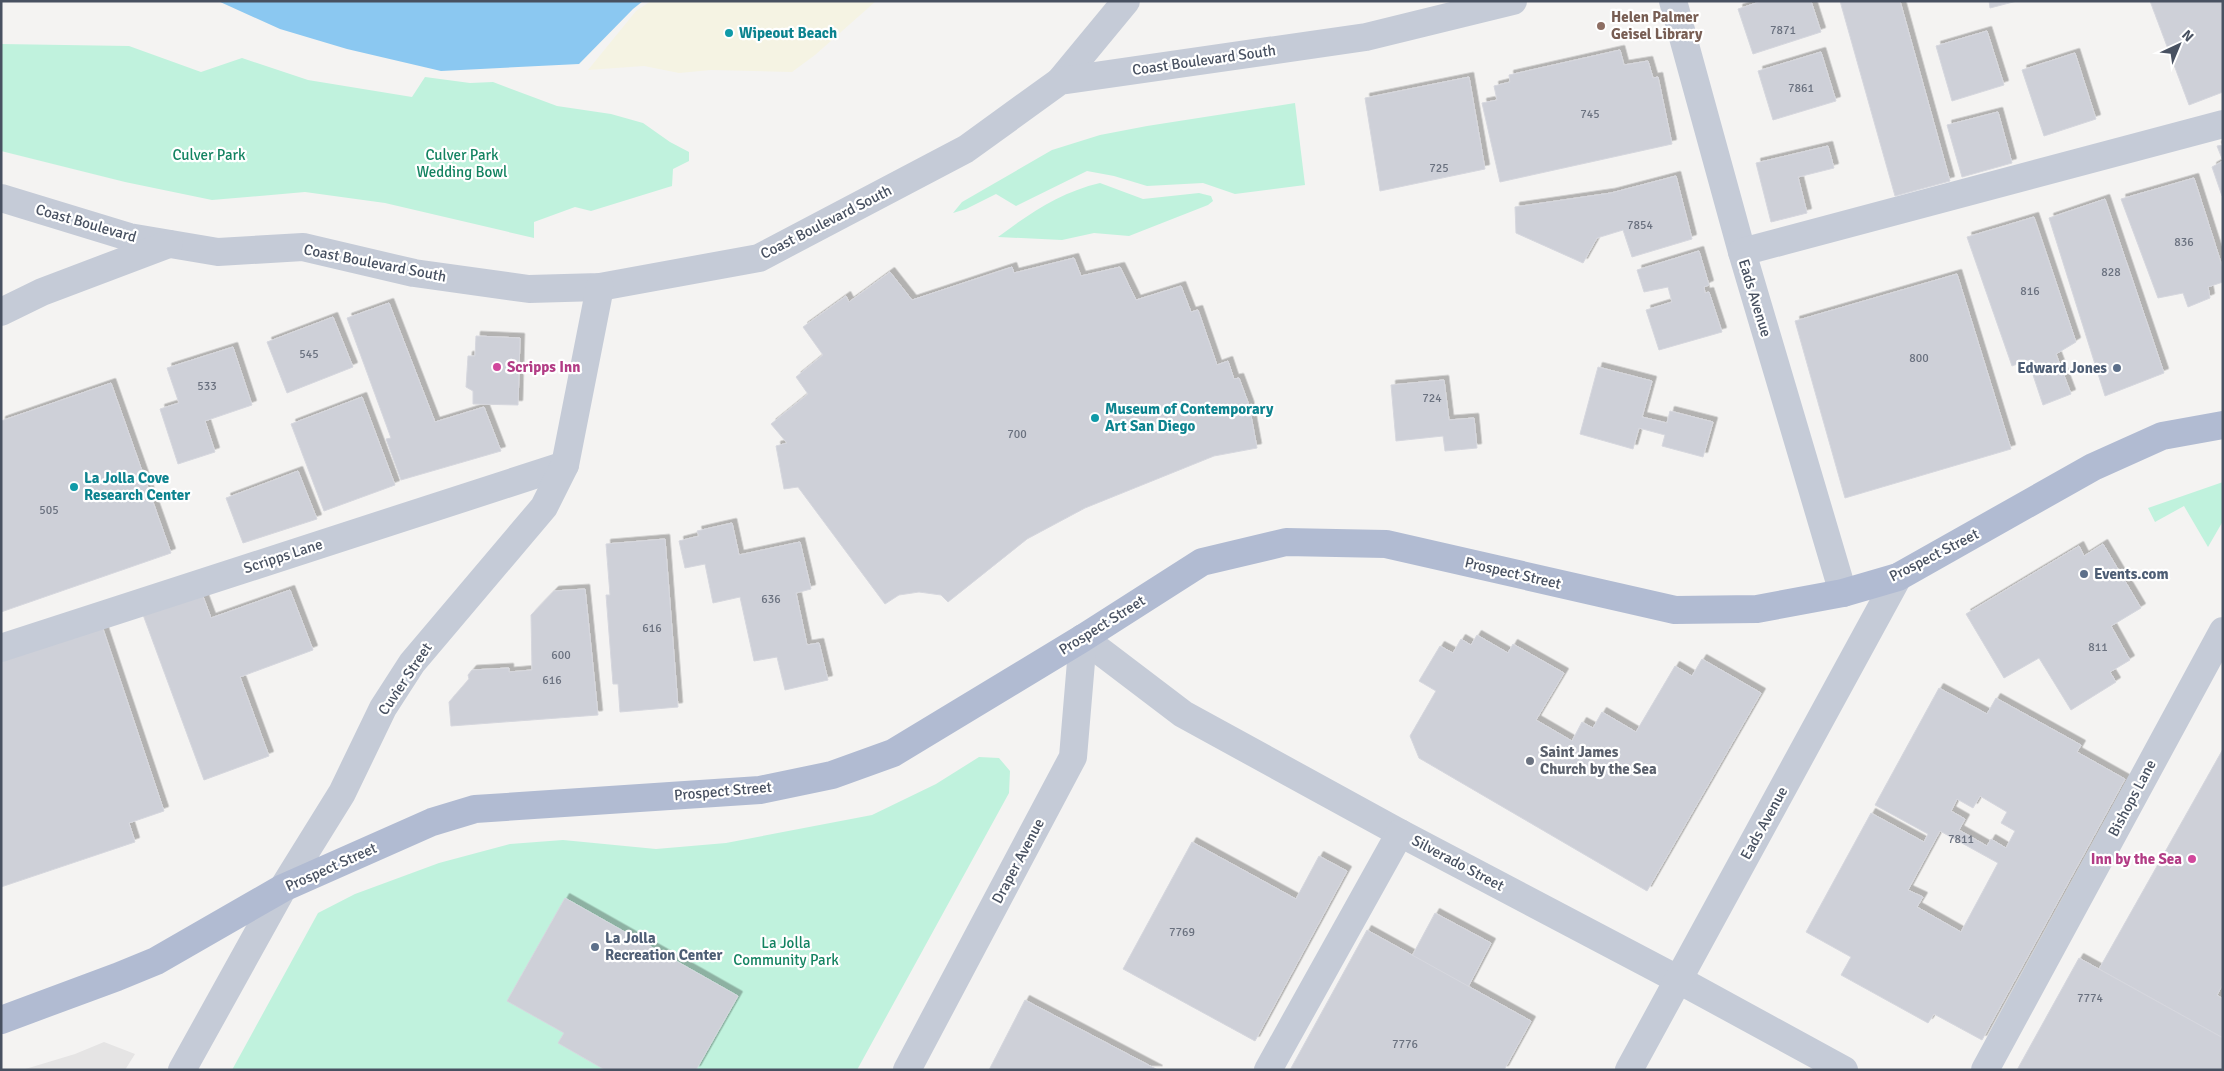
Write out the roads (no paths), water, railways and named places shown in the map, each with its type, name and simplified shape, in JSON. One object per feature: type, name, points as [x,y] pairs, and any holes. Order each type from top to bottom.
[{"type":"main road","name":"Prospect Street","points":[[1,1020],[117,978],[156,961],[283,888],[432,822],[476,809],[760,790],[832,776],[893,753],[1082,638],[1202,562],[1286,542],[1386,544],[1675,610],[1758,609],[1843,593],[1898,577],[2093,467],[2162,436],[2223,425]]},
{"type":"street","points":[[1060,81],[1126,1]]},
{"type":"street","name":"Coast Boulevard South","points":[[172,243],[218,252],[303,247],[414,273],[529,289],[600,287],[759,258],[966,150],[1060,81],[1366,37],[1513,1]]},
{"type":"street","name":"Eads Avenue","points":[[1673,1],[1742,252],[1843,593]]},
{"type":"street","points":[[1742,252],[2223,124]]},
{"type":"street","name":"Coast Boulevard","points":[[1,198],[129,237],[172,243]]},
{"type":"street","points":[[1,312],[42,292],[172,243]]},
{"type":"street","name":"Cuvier Street","points":[[182,1070],[283,888],[342,792],[383,708],[412,663],[544,507],[565,465],[600,287]]},
{"type":"street","name":"Scripps Lane","points":[[1,648],[565,465]]},
{"type":"street","name":"Eads Avenue","points":[[1629,1070],[1898,577]]},
{"type":"street","name":"Bishops Lane","points":[[1985,1070],[2223,631]]},
{"type":"street","name":"Silverado Street","points":[[1082,638],[1183,714],[1400,833],[1679,980],[1844,1070]]},
{"type":"street","name":"Draper Avenue","points":[[906,1070],[1073,757],[1082,638]]},
{"type":"street","points":[[1268,1070],[1400,833]]},
{"type":"water","points":[[218,1],[643,1],[579,64],[441,71],[347,49],[280,29]]},
{"type":"place","name":"Helen Palmer Geisel Library","points":[[1601,26]]},
{"type":"place","name":"Wipeout Beach","points":[[729,33]]},
{"type":"place","name":"Scripps Inn","points":[[497,367]]},
{"type":"place","name":"Edward Jones","points":[[2117,368]]},
{"type":"place","name":"Museum of Contemporary Art San Diego","points":[[1095,418]]},
{"type":"place","name":"La Jolla Cove Research Center","points":[[74,487]]},
{"type":"place","name":"Events.com","points":[[2084,574]]},
{"type":"place","name":"Saint James Church by the Sea","points":[[1530,761]]},
{"type":"place","name":"Inn by the Sea","points":[[2192,859]]},
{"type":"place","name":"La Jolla Recreation Center","points":[[595,947]]},
{"type":"park label","name":"Culver Park","points":[[209,155]]},
{"type":"park label","name":"Culver Park Wedding Bowl","points":[[462,164]]},
{"type":"park label","name":"La Jolla Community Park","points":[[786,952]]}]
